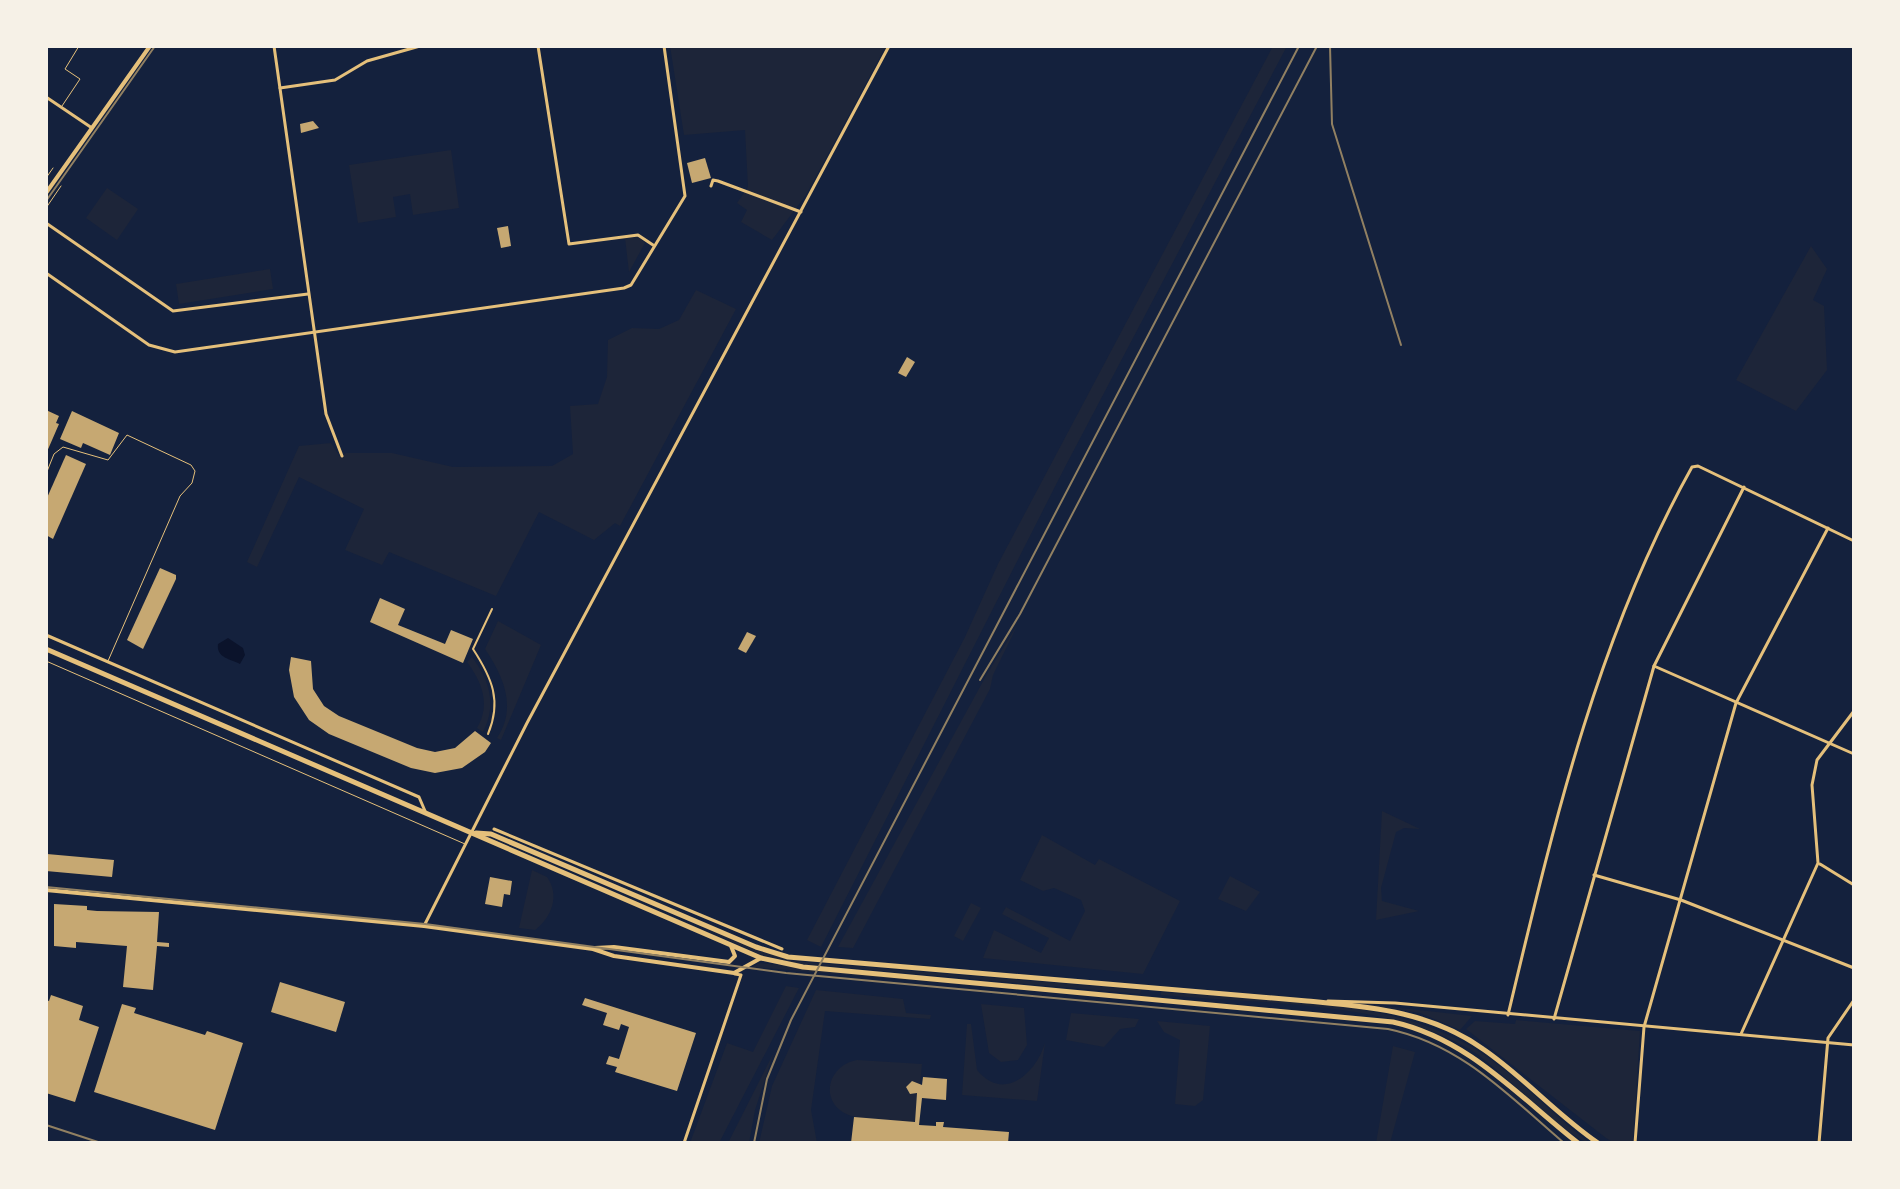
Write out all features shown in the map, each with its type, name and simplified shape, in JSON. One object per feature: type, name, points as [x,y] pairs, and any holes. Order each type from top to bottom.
[{"type":"main road","points":[[46,649],[761,958],[803,967],[1393,1022],[1431,1034],[1472,1056],[1578,1143]]},
{"type":"main road","points":[[471,832],[491,834],[756,947],[788,957],[1388,1009],[1450,1030],[1489,1053],[1598,1143]]},
{"type":"street","points":[[46,193],[150,46]]},
{"type":"street","points":[[274,46],[326,414],[332,437],[342,456]]},
{"type":"street","points":[[280,88],[335,80],[367,61],[420,46]]},
{"type":"street","points":[[538,46],[569,244],[638,235],[654,246]]},
{"type":"street","points":[[46,273],[138,337],[166,352],[624,288],[631,285],[686,190],[664,46]]},
{"type":"street","points":[[424,926],[889,46]]},
{"type":"street","points":[[46,97],[92,128]]},
{"type":"street","points":[[711,186],[713,180],[718,181],[801,212]]},
{"type":"street","points":[[46,223],[173,311],[308,294]]},
{"type":"street","points":[[1508,1015],[1554,825],[1607,652],[1694,466],[1854,541]]},
{"type":"street","points":[[1554,1019],[1654,666],[1744,487]]},
{"type":"street","points":[[1635,1143],[1644,1027],[1736,703],[1828,528]]},
{"type":"street","points":[[488,734],[496,702],[492,679],[473,649],[492,609]]},
{"type":"street","points":[[46,635],[419,797],[425,811]]},
{"type":"street","points":[[1654,666],[1829,740],[1854,754]]},
{"type":"street","points":[[1741,1034],[1818,863],[1813,776],[1829,740],[1854,711]]},
{"type":"street","points":[[494,829],[782,949]]},
{"type":"street","points":[[1818,863],[1854,885]]},
{"type":"street","points":[[1594,875],[1681,900],[1854,968]]},
{"type":"street","points":[[46,890],[424,926],[593,949],[614,956],[741,975],[684,1143]]},
{"type":"street","points":[[593,949],[614,947],[729,962],[735,956],[730,946]]},
{"type":"street","points":[[734,973],[761,958]]},
{"type":"street","points":[[1819,1143],[1829,1032],[1854,1000]]},
{"type":"street","points":[[1307,1001],[1368,1001],[1854,1045]]},
{"type":"lane","points":[[61,107],[80,79],[65,69],[79,46]]},
{"type":"lane","points":[[46,474],[54,454],[63,447],[108,460],[127,435],[191,465],[195,471],[192,483],[180,496],[108,662]]},
{"type":"lane","points":[[46,661],[465,844]]},
{"type":"path","points":[[46,178],[53,168]]},
{"type":"path","points":[[46,208],[61,186]]},
{"type":"shaded area","points":[[670,46],[886,46],[806,195],[772,240],[741,222],[747,210],[737,203],[748,187],[745,130],[684,135]]},
{"type":"shaded area","points":[[1273,46],[1287,46],[1065,467],[821,947],[807,940],[965,637],[998,564]]},
{"type":"shaded area","points":[[451,150],[459,208],[413,215],[410,194],[393,197],[396,217],[358,223],[349,165]]},
{"type":"shaded area","points":[[107,188],[138,209],[117,240],[86,218]]},
{"type":"shaded area","points":[[639,237],[645,243],[629,272],[625,238]]},
{"type":"shaded area","points":[[1811,246],[1827,269],[1813,300],[1824,306],[1827,370],[1796,411],[1736,380]]},
{"type":"shaded area","points":[[270,269],[273,289],[179,304],[176,284]]},
{"type":"shaded area","points":[[696,290],[736,309],[620,526],[615,523],[594,540],[539,512],[496,596],[389,552],[382,565],[345,550],[364,509],[299,477],[257,567],[247,562],[299,446],[331,443],[340,457],[346,453],[392,453],[453,467],[552,466],[573,454],[570,406],[598,404],[607,377],[608,340],[632,328],[659,329],[679,320]]},
{"type":"shaded area","points":[[498,621],[541,645],[501,740],[497,738],[506,715],[506,693],[498,670],[485,649]]},
{"type":"shaded area","points":[[1018,624],[993,675],[990,689],[853,948],[838,947],[987,674]]},
{"type":"shaded area","points":[[228,638],[243,648],[245,655],[240,664],[219,652],[218,644]]},
{"type":"shaded area","points":[[472,657],[490,693],[490,712],[483,732],[477,728],[483,711],[483,694],[467,662]]},
{"type":"shaded area","points":[[1382,811],[1420,829],[1404,828],[1396,832],[1381,888],[1382,901],[1419,911],[1376,920]]},
{"type":"shaded area","points":[[1042,835],[1095,865],[1099,859],[1180,901],[1143,974],[983,958],[994,930],[1041,953],[1049,938],[1002,914],[1006,907],[1070,941],[1085,911],[1081,900],[1054,888],[1043,891],[1020,880]]},
{"type":"shaded area","points":[[532,870],[547,877],[553,891],[550,912],[535,930],[519,928]]},
{"type":"shaded area","points":[[1230,876],[1260,892],[1246,911],[1218,899]]},
{"type":"shaded area","points":[[971,903],[981,908],[963,941],[954,936]]},
{"type":"shaded area","points":[[704,929],[793,961],[1141,990],[1140,994],[793,963],[759,954]]},
{"type":"shaded area","points":[[759,963],[1140,1000],[752,967]]},
{"type":"shaded area","points":[[786,986],[799,988],[719,1143],[690,1143],[727,1043],[753,1052]]},
{"type":"shaded area","points":[[816,990],[903,999],[906,1013],[931,1015],[930,1019],[825,1011],[811,1110],[817,1143],[759,1143],[772,1086]]},
{"type":"shaded area","points":[[1161,992],[1324,1004],[1405,1019],[1443,1032],[1492,1060],[1590,1143],[1567,1130],[1471,1050],[1438,1034],[1362,1013],[1280,1003],[1161,995]]},
{"type":"shaded area","points":[[1357,1003],[1472,1016],[1460,1030],[1420,1013]]},
{"type":"shaded area","points":[[981,1004],[1024,1008],[1027,1045],[1018,1060],[1001,1062],[989,1053]]},
{"type":"shaded area","points":[[1071,1013],[1139,1019],[1135,1027],[1120,1029],[1104,1047],[1066,1040]]},
{"type":"shaded area","points":[[1516,1020],[1640,1031],[1633,1143],[1614,1143],[1606,1138],[1466,1029],[1475,1021],[1515,1024]]},
{"type":"shaded area","points":[[1157,1021],[1210,1026],[1203,1100],[1195,1106],[1175,1104],[1180,1040],[1164,1032]]},
{"type":"shaded area","points":[[967,1024],[971,1024],[977,1070],[987,1080],[998,1084],[1008,1084],[1027,1073],[1045,1043],[1037,1101],[962,1095]]},
{"type":"shaded area","points":[[1393,1046],[1415,1052],[1390,1143],[1376,1143]]},
{"type":"shaded area","points":[[774,1052],[755,1110],[749,1143],[728,1143]]},
{"type":"shaded area","points":[[857,1060],[922,1064],[920,1085],[912,1081],[906,1087],[910,1094],[917,1093],[915,1122],[859,1118],[841,1111],[834,1104],[830,1086],[833,1078],[846,1064]]},
{"type":"building","points":[[313,121],[319,128],[301,133],[300,124]]},
{"type":"building","points":[[705,158],[711,178],[692,183],[687,163]]},
{"type":"building","points":[[508,226],[511,246],[501,248],[497,228]]},
{"type":"building","points":[[907,357],[915,362],[906,377],[898,373]]},
{"type":"building","points":[[46,410],[59,416],[56,423],[59,424],[46,454]]},
{"type":"building","points":[[72,411],[119,433],[110,455],[83,443],[81,448],[60,439]]},
{"type":"building","points":[[66,455],[86,464],[53,539],[46,535],[46,500]]},
{"type":"building","points":[[160,568],[176,575],[176,579],[143,649],[127,640]]},
{"type":"building","points":[[380,598],[405,609],[398,625],[445,644],[451,630],[473,639],[463,663],[370,622]]},
{"type":"building","points":[[747,632],[756,636],[746,653],[738,649]]},
{"type":"building","points":[[291,657],[311,661],[313,689],[324,706],[339,716],[417,748],[435,752],[455,748],[475,731],[491,743],[485,752],[462,768],[435,773],[411,768],[329,734],[309,720],[294,697],[289,670]]},
{"type":"building","points":[[47,854],[114,860],[112,877],[46,871]]},
{"type":"building","points":[[490,877],[512,881],[510,895],[504,894],[502,907],[485,904]]},
{"type":"building","points":[[54,904],[87,906],[87,910],[97,911],[159,912],[157,942],[169,943],[169,947],[157,946],[153,990],[123,987],[127,946],[76,942],[76,948],[54,946]]},
{"type":"building","points":[[280,982],[345,1002],[336,1032],[271,1012]]},
{"type":"building","points":[[51,995],[83,1006],[79,1020],[99,1027],[75,1102],[46,1093],[46,1000],[49,1001]]},
{"type":"building","points":[[585,998],[696,1033],[677,1091],[615,1072],[617,1067],[606,1064],[609,1056],[619,1059],[629,1027],[621,1024],[619,1030],[603,1025],[607,1013],[582,1005]]},
{"type":"building","points":[[122,1004],[136,1008],[134,1013],[243,1043],[215,1130],[94,1092]]},
{"type":"building","points":[[923,1077],[947,1079],[946,1100],[922,1098],[919,1125],[936,1126],[936,1122],[944,1122],[943,1127],[1009,1132],[1008,1143],[851,1143],[854,1117],[915,1122],[917,1093],[910,1094],[906,1087],[912,1081],[922,1085]]},
{"type":"tram line","points":[[46,201],[155,46]]},
{"type":"tram line","points":[[46,887],[425,924],[786,973],[1388,1029],[1414,1036],[1461,1059],[1503,1090],[1564,1143]]},
{"type":"railway","points":[[754,1143],[767,1079],[791,1020],[1299,46]]},
{"type":"railway","points":[[980,680],[1020,614],[1317,46]]},
{"type":"railway","points":[[1330,46],[1332,124],[1401,345]]},
{"type":"railway","points":[[46,1125],[101,1143]]}]
